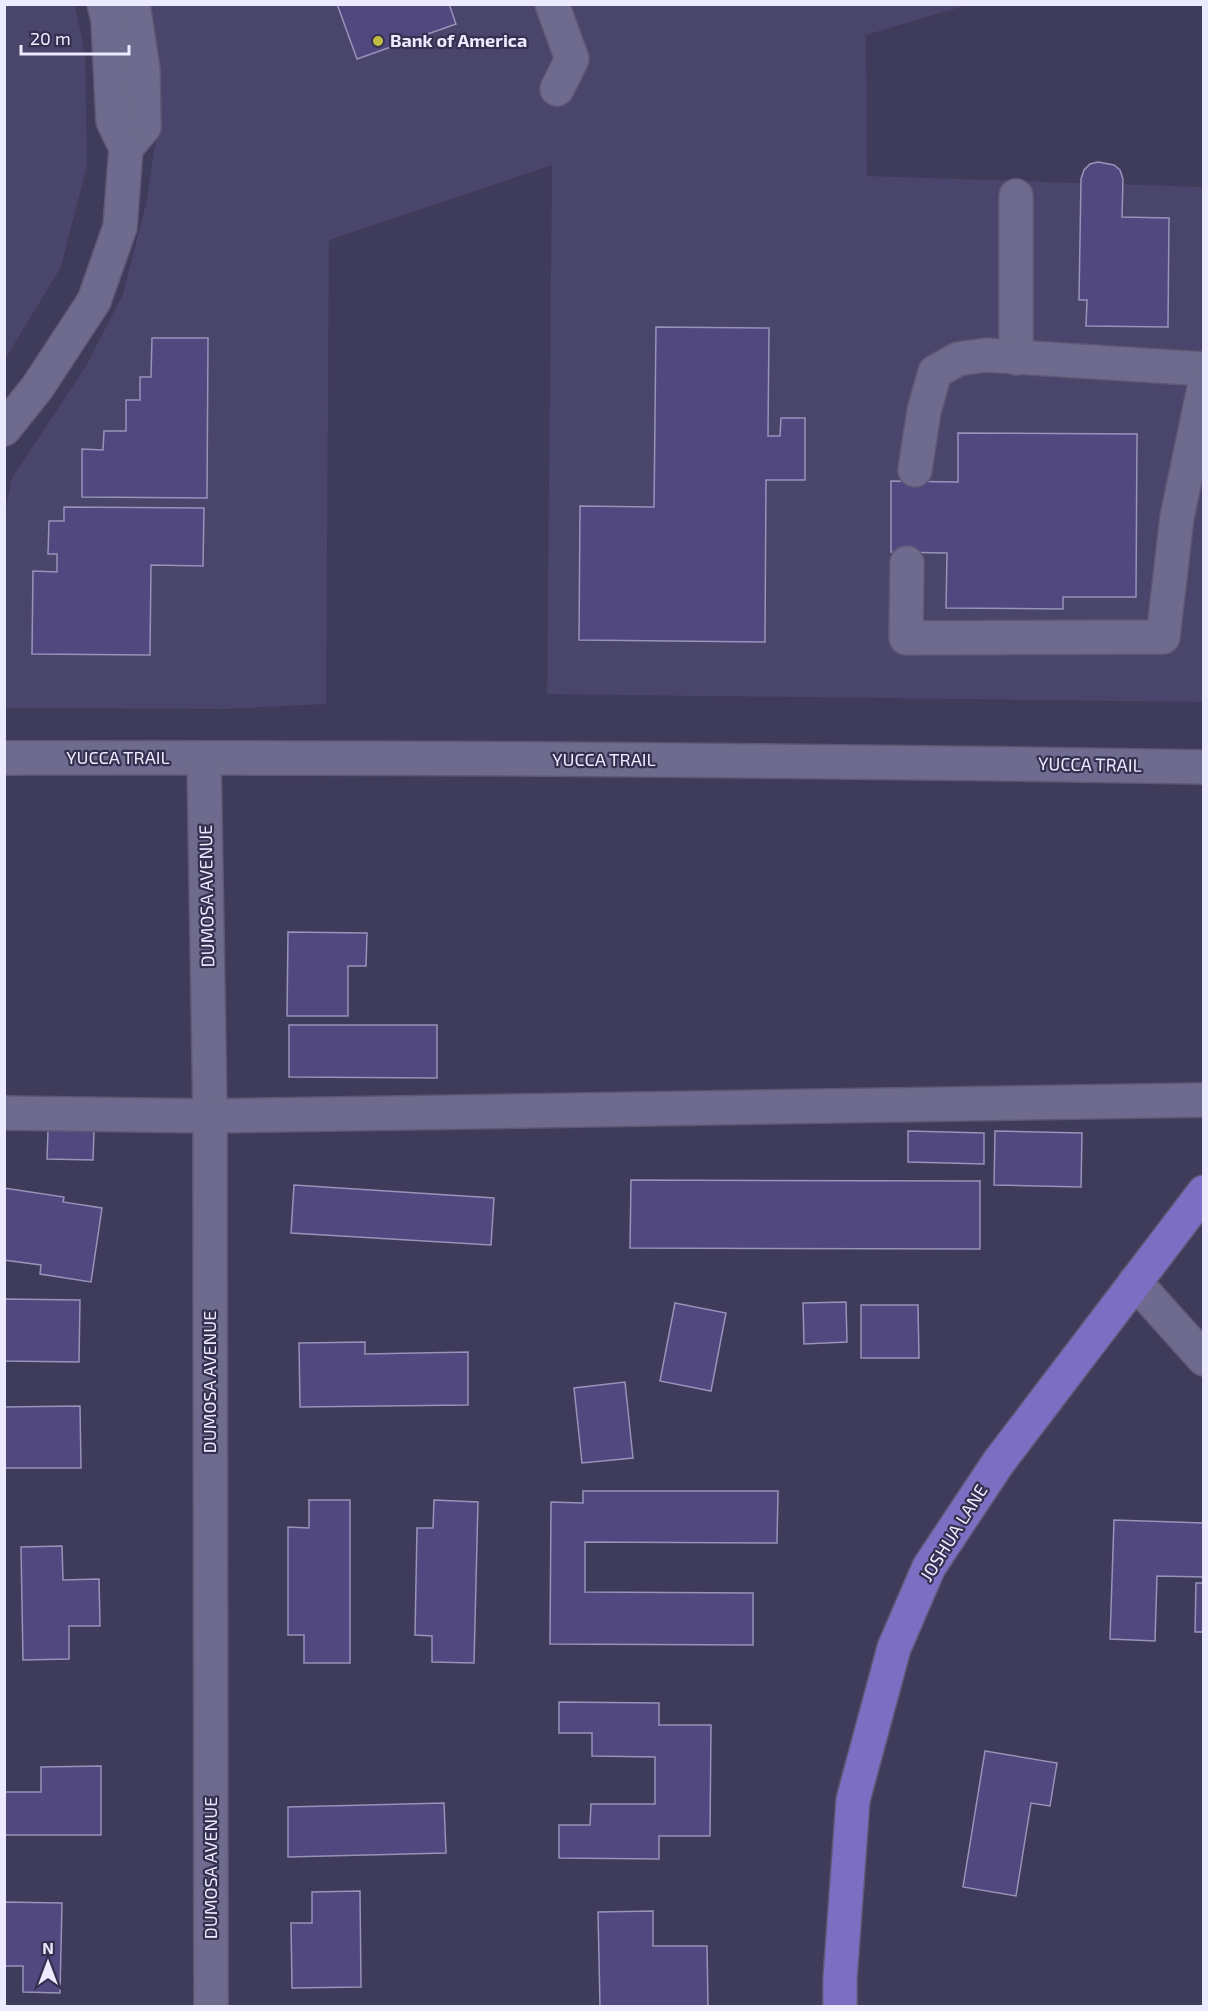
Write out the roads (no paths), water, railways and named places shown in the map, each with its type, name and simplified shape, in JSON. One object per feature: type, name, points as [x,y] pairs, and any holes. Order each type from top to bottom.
[{"type":"main road","name":"JOSHUA LANE","points":[[840,2007],[853,1800],[894,1648],[929,1567],[998,1463],[1203,1192]]},
{"type":"street","points":[[4,429],[37,388],[94,302],[120,227],[126,148],[113,122],[108,20],[104,4]]},
{"type":"street","points":[[126,148],[144,127],[143,70],[133,4]]},
{"type":"street","points":[[552,4],[572,59],[557,89]]},
{"type":"street","points":[[1016,196],[1016,357]]},
{"type":"street","points":[[915,470],[924,411],[934,372],[958,359],[986,355],[1203,369]]},
{"type":"street","points":[[907,563],[906,638],[1163,637],[1177,517],[1203,388]]},
{"type":"street","name":"YUCCA TRAIL","points":[[4,758],[934,762],[1203,767]]},
{"type":"street","name":"DUMOSA AVENUE","points":[[204,758],[210,1116],[211,2007]]},
{"type":"street","points":[[4,1113],[210,1116],[1203,1100]]},
{"type":"street","points":[[1135,1282],[1203,1359]]},
{"type":"place","name":"Bank of America","points":[[378,41]]}]
